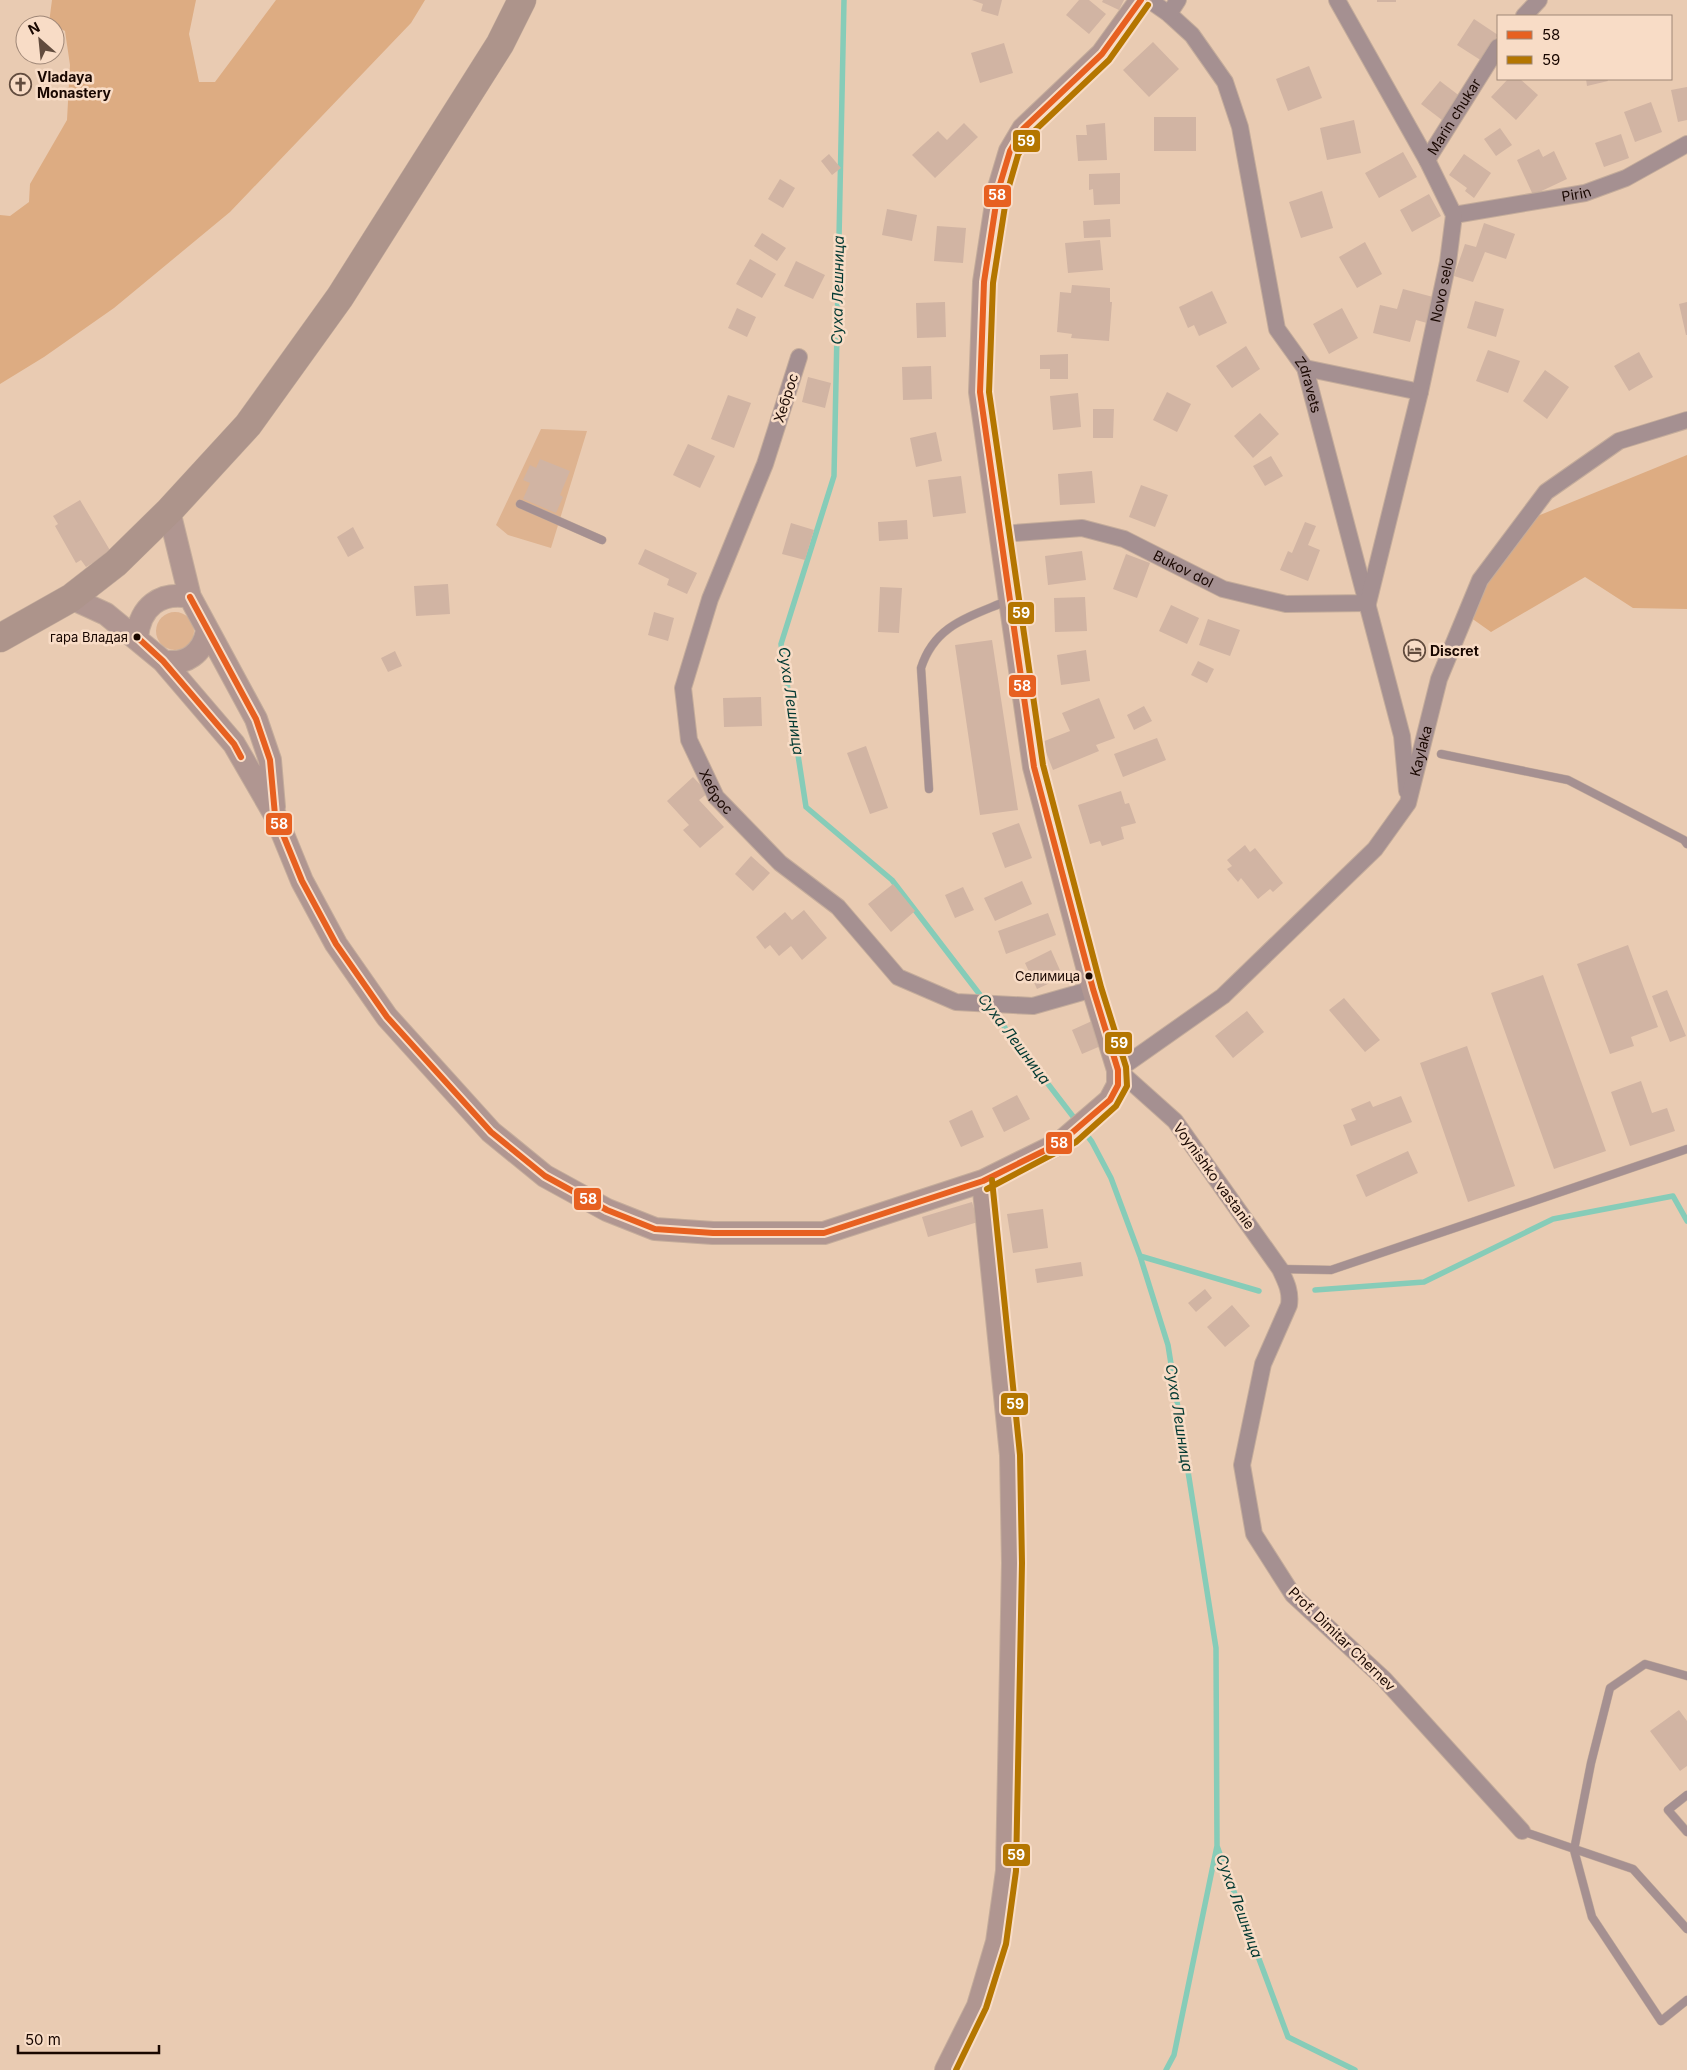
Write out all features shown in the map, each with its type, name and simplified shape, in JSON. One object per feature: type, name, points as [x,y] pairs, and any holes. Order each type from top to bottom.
[{"type":"highway","points":[[0,638],[71,598],[116,564],[169,511],[248,425],[340,297],[500,44],[522,0]]},
{"type":"street","points":[[71,598],[106,614],[164,660],[234,744],[275,815],[302,882],[332,936],[387,1017],[491,1132],[545,1176],[607,1210],[655,1229],[713,1233],[824,1233],[983,1181],[1071,1135],[1110,1100],[1118,1085],[1118,1070],[1092,988],[1034,767],[980,392],[984,282],[1003,172],[1010,151],[1024,129],[1102,54],[1141,0]]},
{"type":"street","name":"Zdravets","points":[[1149,0],[1169,14],[1192,35],[1225,82],[1240,127],[1277,329],[1305,368],[1402,736],[1408,803]]},
{"type":"street","points":[[1169,14],[1178,0]]},
{"type":"street","points":[[1337,0],[1427,160],[1454,215]]},
{"type":"street","points":[[1525,15],[1539,0]]},
{"type":"street","name":"Marin chukar","points":[[1427,160],[1497,50]]},
{"type":"street","name":"Pirin","points":[[1454,215],[1585,193],[1626,178],[1687,144]]},
{"type":"street","name":"Novo selo","points":[[1368,603],[1420,392],[1448,262],[1454,215]]},
{"type":"street","name":"Хеброс","points":[[799,357],[764,464],[710,600],[683,688],[689,740],[716,796],[780,863],[838,907],[898,977],[956,1002],[1033,1006],[1092,988]]},
{"type":"street","points":[[1305,368],[1420,392]]},
{"type":"street","name":"Kaylaka","points":[[1118,1070],[1223,996],[1375,849],[1408,803],[1439,679],[1480,580],[1546,492],[1619,441],[1687,420]]},
{"type":"street","points":[[169,511],[190,597],[256,719],[270,760],[275,815]]},
{"type":"street","name":"Bukov dol","points":[[1001,534],[1082,528],[1124,539],[1223,589],[1286,604],[1368,603]]},
{"type":"street","points":[[137,637],[138,624],[143,613],[152,603],[165,596],[178,595],[190,597]]},
{"type":"street","points":[[164,660],[182,662],[192,657],[200,649],[207,631]]},
{"type":"street","name":"Voynishko vastanie","points":[[1118,1070],[1176,1121],[1280,1269]]},
{"type":"street","points":[[946,2070],[978,2006],[997,1942],[1007,1871],[1013,1563],[1011,1455],[983,1181]]},
{"type":"street","name":"Prof. Dimitar Chernev","points":[[1280,1269],[1291,1295],[1289,1306],[1263,1364],[1242,1465],[1254,1534],[1293,1595],[1384,1678],[1522,1831]]},
{"type":"lane","points":[[520,504],[602,540]]},
{"type":"lane","points":[[928,789],[921,668],[927,651],[949,626],[1010,599]]},
{"type":"lane","points":[[1441,754],[1568,780],[1687,844]]},
{"type":"lane","points":[[1280,1269],[1331,1270],[1687,1149]]},
{"type":"lane","points":[[1687,1676],[1645,1664],[1610,1688],[1591,1763],[1574,1850],[1592,1917],[1661,2021],[1687,2000]]},
{"type":"lane","points":[[1687,1795],[1668,1810],[1687,1832]]},
{"type":"lane","points":[[1522,1831],[1634,1869],[1687,1929]]},
{"type":"shaded area","points":[[52,0],[196,0],[189,34],[199,82],[215,82],[276,0],[425,0],[411,23],[230,212],[114,308],[44,357],[0,384],[0,215],[10,216],[29,202],[30,184],[67,120],[70,65],[65,31],[65,15],[50,15]]},
{"type":"shaded area","points":[[541,429],[587,431],[551,548],[508,535],[496,525]]},
{"type":"shaded area","points":[[1687,455],[1687,609],[1633,608],[1585,577],[1491,632],[1467,615],[1523,522]]},
{"type":"shaded area","points":[[175,612],[189,617],[194,631],[189,645],[175,650],[161,645],[156,631],[161,617]]},
{"type":"building","points":[[972,0],[1002,0],[998,16],[981,11],[983,4]]},
{"type":"building","points":[[1079,0],[1089,0],[1106,14],[1089,34],[1066,15]]},
{"type":"building","points":[[1103,0],[1124,0],[1119,10],[1102,2]]},
{"type":"building","points":[[1377,0],[1396,0],[1396,2],[1377,2]]},
{"type":"building","points":[[1474,19],[1497,34],[1482,61],[1457,45]]},
{"type":"building","points":[[1153,42],[1179,69],[1149,97],[1123,70]]},
{"type":"building","points":[[1004,43],[1013,73],[980,83],[971,53]]},
{"type":"building","points":[[1309,66],[1322,98],[1288,111],[1276,79]]},
{"type":"building","points":[[1507,80],[1521,80],[1538,95],[1516,120],[1491,97]]},
{"type":"building","points":[[1586,80],[1608,81],[1587,86]]},
{"type":"building","points":[[1440,81],[1461,97],[1442,120],[1421,104]]},
{"type":"building","points":[[1687,87],[1687,120],[1678,122],[1671,90]]},
{"type":"building","points":[[1651,102],[1662,132],[1635,142],[1624,112]]},
{"type":"building","points":[[1154,117],[1196,117],[1196,151],[1154,151]]},
{"type":"building","points":[[1354,120],[1361,153],[1327,160],[1320,128]]},
{"type":"building","points":[[964,123],[978,137],[935,178],[912,155],[938,131],[947,140]]},
{"type":"building","points":[[1105,123],[1107,160],[1078,161],[1076,135],[1087,135],[1086,125]]},
{"type":"building","points":[[1500,128],[1512,145],[1496,156],[1484,139]]},
{"type":"building","points":[[1621,134],[1629,158],[1604,167],[1595,143]]},
{"type":"building","points":[[1539,149],[1543,157],[1554,151],[1567,179],[1533,195],[1517,160]]},
{"type":"building","points":[[1403,152],[1417,177],[1379,198],[1365,173]]},
{"type":"building","points":[[829,154],[841,168],[832,175],[821,161]]},
{"type":"building","points":[[1464,154],[1491,173],[1474,198],[1465,191],[1467,188],[1449,175]]},
{"type":"building","points":[[1120,173],[1120,204],[1094,205],[1093,189],[1089,190],[1089,174]]},
{"type":"building","points":[[780,179],[795,188],[783,208],[768,199]]},
{"type":"building","points":[[1322,191],[1333,228],[1301,238],[1289,202]]},
{"type":"building","points":[[1429,194],[1441,216],[1412,232],[1400,210]]},
{"type":"building","points":[[887,209],[917,215],[912,241],[882,235]]},
{"type":"building","points":[[1110,219],[1111,237],[1084,238],[1083,221]]},
{"type":"building","points":[[1484,223],[1515,234],[1506,259],[1485,252],[1473,282],[1454,276],[1465,244],[1476,247]]},
{"type":"building","points":[[937,226],[966,228],[963,263],[934,261]]},
{"type":"building","points":[[762,233],[786,248],[777,261],[754,246]]},
{"type":"building","points":[[1100,240],[1103,270],[1068,273],[1065,243]]},
{"type":"building","points":[[1365,242],[1382,274],[1357,288],[1339,257]]},
{"type":"building","points":[[750,259],[776,274],[762,298],[736,284]]},
{"type":"building","points":[[796,261],[825,275],[813,299],[784,286]]},
{"type":"building","points":[[1072,285],[1110,288],[1110,302],[1112,302],[1109,341],[1071,338],[1072,334],[1057,332],[1060,292],[1071,293]]},
{"type":"building","points":[[1403,289],[1433,297],[1427,323],[1416,320],[1410,342],[1373,333],[1380,305],[1397,309]]},
{"type":"building","points":[[1212,291],[1227,323],[1199,336],[1194,325],[1188,328],[1179,307]]},
{"type":"building","points":[[1475,301],[1504,309],[1496,337],[1467,328]]},
{"type":"building","points":[[945,302],[946,337],[917,338],[916,303]]},
{"type":"building","points":[[1687,302],[1687,335],[1686,335],[1679,304]]},
{"type":"building","points":[[737,308],[756,317],[747,337],[728,328]]},
{"type":"building","points":[[1342,308],[1358,338],[1329,354],[1313,324]]},
{"type":"building","points":[[1246,346],[1260,369],[1232,388],[1216,366]]},
{"type":"building","points":[[1488,350],[1520,361],[1508,393],[1476,381]]},
{"type":"building","points":[[1639,352],[1653,377],[1629,391],[1614,366]]},
{"type":"building","points":[[1068,354],[1068,379],[1050,379],[1050,369],[1040,369],[1040,355]]},
{"type":"building","points":[[931,366],[932,399],[903,400],[902,367]]},
{"type":"building","points":[[1545,370],[1569,387],[1547,419],[1523,401]]},
{"type":"building","points":[[808,377],[831,383],[825,408],[802,402]]},
{"type":"building","points":[[1167,392],[1191,404],[1177,432],[1153,420]]},
{"type":"building","points":[[1078,393],[1081,427],[1053,430],[1050,396]]},
{"type":"building","points":[[728,395],[751,403],[734,448],[711,439]]},
{"type":"building","points":[[1093,409],[1114,409],[1113,438],[1093,438]]},
{"type":"building","points":[[1260,413],[1279,434],[1253,458],[1234,436]]},
{"type":"building","points":[[936,432],[942,461],[916,467],[910,438]]},
{"type":"building","points":[[688,444],[715,456],[700,488],[673,475]]},
{"type":"building","points":[[1271,456],[1283,476],[1265,486],[1253,466]]},
{"type":"building","points":[[540,459],[570,471],[560,495],[563,497],[556,513],[523,499],[530,483],[523,480],[530,465],[536,468]]},
{"type":"building","points":[[1092,471],[1095,503],[1060,505],[1058,474]]},
{"type":"building","points":[[961,476],[966,513],[933,517],[928,480]]},
{"type":"building","points":[[1141,485],[1168,495],[1155,527],[1129,517]]},
{"type":"building","points":[[80,500],[111,552],[86,567],[81,560],[76,563],[55,526],[58,524],[53,516]]},
{"type":"building","points":[[907,520],[908,539],[879,541],[878,522]]},
{"type":"building","points":[[1305,522],[1316,526],[1308,545],[1320,550],[1308,581],[1280,570],[1288,551],[1292,553]]},
{"type":"building","points":[[791,523],[814,530],[805,560],[782,554]]},
{"type":"building","points":[[353,527],[364,548],[348,557],[337,537]]},
{"type":"building","points":[[645,549],[697,573],[687,594],[667,585],[669,579],[638,564]]},
{"type":"building","points":[[1082,551],[1086,580],[1048,585],[1045,556]]},
{"type":"building","points":[[1126,554],[1150,563],[1137,598],[1113,589]]},
{"type":"building","points":[[448,584],[450,614],[416,616],[414,586]]},
{"type":"building","points":[[880,587],[902,588],[899,633],[878,632]]},
{"type":"building","points":[[1085,597],[1087,631],[1055,632],[1054,598]]},
{"type":"building","points":[[1171,605],[1199,618],[1187,644],[1159,631]]},
{"type":"building","points":[[654,612],[674,618],[668,641],[648,635]]},
{"type":"building","points":[[1208,619],[1240,630],[1230,656],[1199,645]]},
{"type":"building","points":[[992,640],[1018,810],[980,815],[955,645]]},
{"type":"building","points":[[1086,650],[1090,681],[1061,685],[1057,655]]},
{"type":"building","points":[[395,651],[402,666],[388,672],[381,658]]},
{"type":"building","points":[[1198,661],[1214,669],[1207,683],[1191,675]]},
{"type":"building","points":[[761,697],[762,726],[724,727],[723,698]]},
{"type":"building","points":[[1099,698],[1115,738],[1096,745],[1099,751],[1053,770],[1042,742],[1070,731],[1062,713]]},
{"type":"building","points":[[1144,706],[1152,721],[1134,730],[1127,715]]},
{"type":"building","points":[[1157,738],[1166,760],[1123,777],[1114,754]]},
{"type":"building","points":[[866,746],[888,808],[870,814],[847,753]]},
{"type":"building","points":[[693,777],[708,793],[699,800],[724,827],[700,848],[683,830],[689,825],[667,801]]},
{"type":"building","points":[[1121,791],[1125,804],[1129,803],[1136,823],[1121,827],[1124,839],[1102,846],[1100,841],[1090,844],[1078,805]]},
{"type":"building","points":[[1019,823],[1032,858],[1005,868],[992,833]]},
{"type":"building","points":[[1245,845],[1250,852],[1255,848],[1283,883],[1273,892],[1270,889],[1258,899],[1241,878],[1238,882],[1227,869],[1232,866],[1227,860]]},
{"type":"building","points":[[751,856],[770,873],[753,891],[735,874]]},
{"type":"building","points":[[1022,881],[1032,904],[995,921],[984,898]]},
{"type":"building","points":[[893,884],[915,911],[891,932],[868,904]]},
{"type":"building","points":[[963,887],[974,910],[955,918],[945,895]]},
{"type":"building","points":[[804,910],[827,938],[802,960],[791,946],[779,956],[770,945],[765,949],[756,937],[785,912],[792,920]]},
{"type":"building","points":[[1048,913],[1056,935],[1006,954],[998,931]]},
{"type":"building","points":[[1628,945],[1658,1027],[1631,1037],[1634,1046],[1610,1054],[1577,964]]},
{"type":"building","points":[[1051,950],[1063,977],[1037,989],[1025,963]]},
{"type":"building","points":[[1543,975],[1606,1151],[1554,1169],[1491,993]]},
{"type":"building","points":[[1667,990],[1686,1036],[1670,1042],[1652,996]]},
{"type":"building","points":[[1344,998],[1380,1040],[1365,1052],[1329,1010]]},
{"type":"building","points":[[1247,1011],[1264,1032],[1233,1058],[1215,1036]]},
{"type":"building","points":[[1092,1021],[1103,1045],[1082,1054],[1072,1030]]},
{"type":"building","points":[[1467,1046],[1515,1186],[1468,1202],[1420,1063]]},
{"type":"building","points":[[1641,1081],[1652,1113],[1667,1108],[1675,1131],[1630,1146],[1611,1092]]},
{"type":"building","points":[[1017,1095],[1030,1119],[1004,1132],[992,1108]]},
{"type":"building","points":[[1401,1096],[1412,1122],[1351,1146],[1343,1125],[1356,1120],[1351,1109],[1370,1101],[1373,1107]]},
{"type":"building","points":[[972,1110],[984,1137],[961,1147],[949,1121]]},
{"type":"building","points":[[1408,1151],[1418,1173],[1366,1197],[1356,1175]]},
{"type":"building","points":[[972,1202],[978,1222],[928,1237],[922,1217]]},
{"type":"building","points":[[1043,1209],[1048,1248],[1013,1253],[1007,1214]]},
{"type":"building","points":[[1081,1262],[1083,1276],[1037,1283],[1035,1269]]},
{"type":"building","points":[[1205,1289],[1212,1298],[1196,1312],[1188,1303]]},
{"type":"building","points":[[1232,1305],[1250,1326],[1225,1347],[1207,1327]]},
{"type":"building","points":[[1679,1710],[1687,1721],[1687,1766],[1680,1771],[1650,1731]]},
{"type":"waterway","name":"Суха Лешница","points":[[844,0],[834,476],[781,644],[806,807],[892,880],[984,1000]]},
{"type":"waterway","name":"Суха Лешница","points":[[989,1007],[1078,1123]]},
{"type":"waterway","name":"Суха Лешница","points":[[1083,1130],[1092,1142],[1111,1178],[1140,1256],[1168,1345],[1216,1648],[1217,1846],[1288,2037],[1355,2070]]},
{"type":"waterway","points":[[1315,1290],[1424,1282],[1553,1219],[1673,1196],[1687,1221]]},
{"type":"waterway","points":[[1140,1256],[1259,1291]]},
{"type":"waterway","points":[[1166,2070],[1174,2055],[1217,1846]]},
{"type":"transit line","name":"58","points":[[190,597],[256,719],[270,760],[275,815],[302,881],[336,944],[387,1017],[491,1132],[545,1176],[607,1210],[655,1229],[713,1233],[824,1233],[983,1181],[1060,1143],[1110,1100],[1118,1085],[1118,1070],[1093,989],[1034,767],[980,392],[984,282],[998,191],[1010,151],[1023,129],[1102,54],[1141,0]]},
{"type":"transit line","name":"59","points":[[987,1189],[1076,1142],[1116,1106],[1127,1086],[1126,1067],[1101,987],[1043,765],[989,392],[993,283],[1007,193],[1018,155],[1030,135],[1109,60],[1148,5]]},
{"type":"transit line","name":"58","points":[[137,637],[163,661],[234,744],[241,757]]},
{"type":"transit line","name":"59","points":[[956,2070],[986,2008],[1006,1944],[1016,1871],[1022,1563],[1020,1455],[992,1180]]},
{"type":"place","name":"Vladaya Monastery","points":[[21,85]]},
{"type":"place","name":"гара Владая","points":[[137,637]]},
{"type":"place","name":"Discret","points":[[1414,651]]},
{"type":"place","name":"Селимица","points":[[1089,976]]}]
